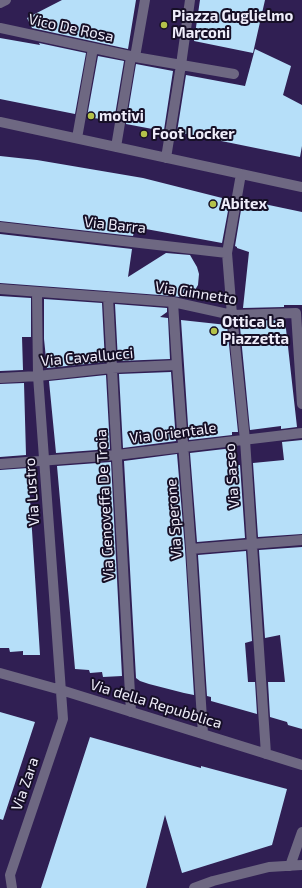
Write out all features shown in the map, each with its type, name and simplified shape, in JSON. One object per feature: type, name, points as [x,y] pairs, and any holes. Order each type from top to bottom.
[{"type":"street","points":[[0,3],[6,0]]},
{"type":"street","points":[[116,147],[145,0]]},
{"type":"street","points":[[166,158],[190,0]]},
{"type":"street","name":"Vico De Rosa","points":[[0,28],[133,57]]},
{"type":"street","points":[[77,138],[93,48]]},
{"type":"street","points":[[133,57],[234,74]]},
{"type":"street","points":[[0,122],[302,187]]},
{"type":"street","name":"Via Saseo","points":[[241,174],[227,253],[245,440],[266,754]]},
{"type":"street","name":"Via Barra","points":[[0,227],[227,253]]},
{"type":"street","name":"Via Ginnetto","points":[[0,289],[173,302],[232,315],[296,313],[302,404]]},
{"type":"street","name":"Via Lustro","points":[[37,292],[38,376],[61,690]]},
{"type":"street","name":"Via Genoveffa De Troia","points":[[108,297],[131,712]]},
{"type":"street","name":"Via Sperone","points":[[173,302],[203,734]]},
{"type":"street","name":"Via Cavallucci","points":[[0,378],[38,376],[112,368],[177,365]]},
{"type":"street","name":"Via Orientale","points":[[0,464],[117,455],[302,433]]},
{"type":"street","points":[[191,549],[302,540]]},
{"type":"street","name":"Via della Repubblica","points":[[0,673],[61,690],[302,765]]},
{"type":"street","name":"Via Zara","points":[[12,888],[10,875],[63,719],[61,690]]},
{"type":"street","points":[[290,866],[302,832]]},
{"type":"street","points":[[194,888],[213,881],[268,867],[302,865]]},
{"type":"building","points":[[62,0],[136,0],[128,49],[32,28],[27,18]]},
{"type":"building","points":[[200,0],[265,0],[253,53],[194,41]]},
{"type":"building","points":[[0,38],[40,45],[39,43],[86,53],[75,114],[0,99]]},
{"type":"building","points":[[255,49],[291,66],[283,95],[302,105],[302,146],[300,157],[177,132],[186,75],[245,86]]},
{"type":"building","points":[[98,56],[124,61],[114,121],[87,117]]},
{"type":"building","points":[[136,64],[173,71],[163,131],[126,124]]},
{"type":"building","points":[[0,156],[37,160],[143,178],[230,200],[222,243],[135,227],[133,236],[0,221]]},
{"type":"building","points":[[245,200],[302,212],[302,305],[243,308],[249,252],[235,246],[242,204],[245,204]]},
{"type":"building","points":[[0,234],[132,249],[128,277],[166,253],[190,255],[199,274],[198,285],[192,295],[187,298],[0,283]]},
{"type":"building","points":[[0,296],[31,298],[31,337],[22,337],[23,370],[0,371]]},
{"type":"building","points":[[44,299],[102,303],[105,362],[47,368],[44,339]]},
{"type":"building","points":[[115,304],[167,308],[167,312],[160,317],[168,318],[170,359],[118,361]]},
{"type":"building","points":[[181,320],[227,325],[238,432],[232,432],[232,435],[189,440]]},
{"type":"building","points":[[285,320],[297,427],[281,429],[281,426],[250,430],[240,327],[243,328],[243,321]]},
{"type":"building","points":[[171,372],[176,441],[123,448],[119,374]]},
{"type":"building","points":[[106,375],[110,449],[56,453],[49,381]]},
{"type":"building","points":[[24,383],[26,455],[0,457],[0,384]]},
{"type":"building","points":[[302,440],[302,534],[258,537],[253,463],[284,460],[282,442]]},
{"type":"building","points":[[233,448],[234,465],[240,465],[245,538],[197,542],[190,453]]},
{"type":"building","points":[[177,454],[185,549],[194,695],[149,684],[136,678],[124,461]]},
{"type":"building","points":[[111,462],[122,676],[103,677],[102,672],[90,673],[89,670],[75,669],[57,466]]},
{"type":"building","points":[[28,468],[40,655],[23,655],[23,651],[10,652],[9,648],[0,648],[0,470]]},
{"type":"building","points":[[302,547],[302,729],[288,725],[287,722],[270,717],[268,682],[285,682],[280,635],[265,638],[259,550]]},
{"type":"building","points":[[246,551],[252,641],[245,643],[248,682],[255,682],[257,714],[211,701],[211,697],[207,696],[198,555]]},
{"type":"building","points":[[0,712],[35,722],[3,820],[0,819]]},
{"type":"building","points":[[90,737],[201,768],[201,766],[287,789],[272,845],[182,873],[165,815],[146,888],[41,888]]},
{"type":"place","name":"Piazza Guglielmo Marconi","points":[[164,25]]},
{"type":"place","name":"motivi","points":[[91,116]]},
{"type":"place","name":"Foot Locker","points":[[144,134]]},
{"type":"place","name":"Abitex","points":[[213,204]]},
{"type":"place","name":"Ottica La Piazzetta","points":[[214,331]]}]
